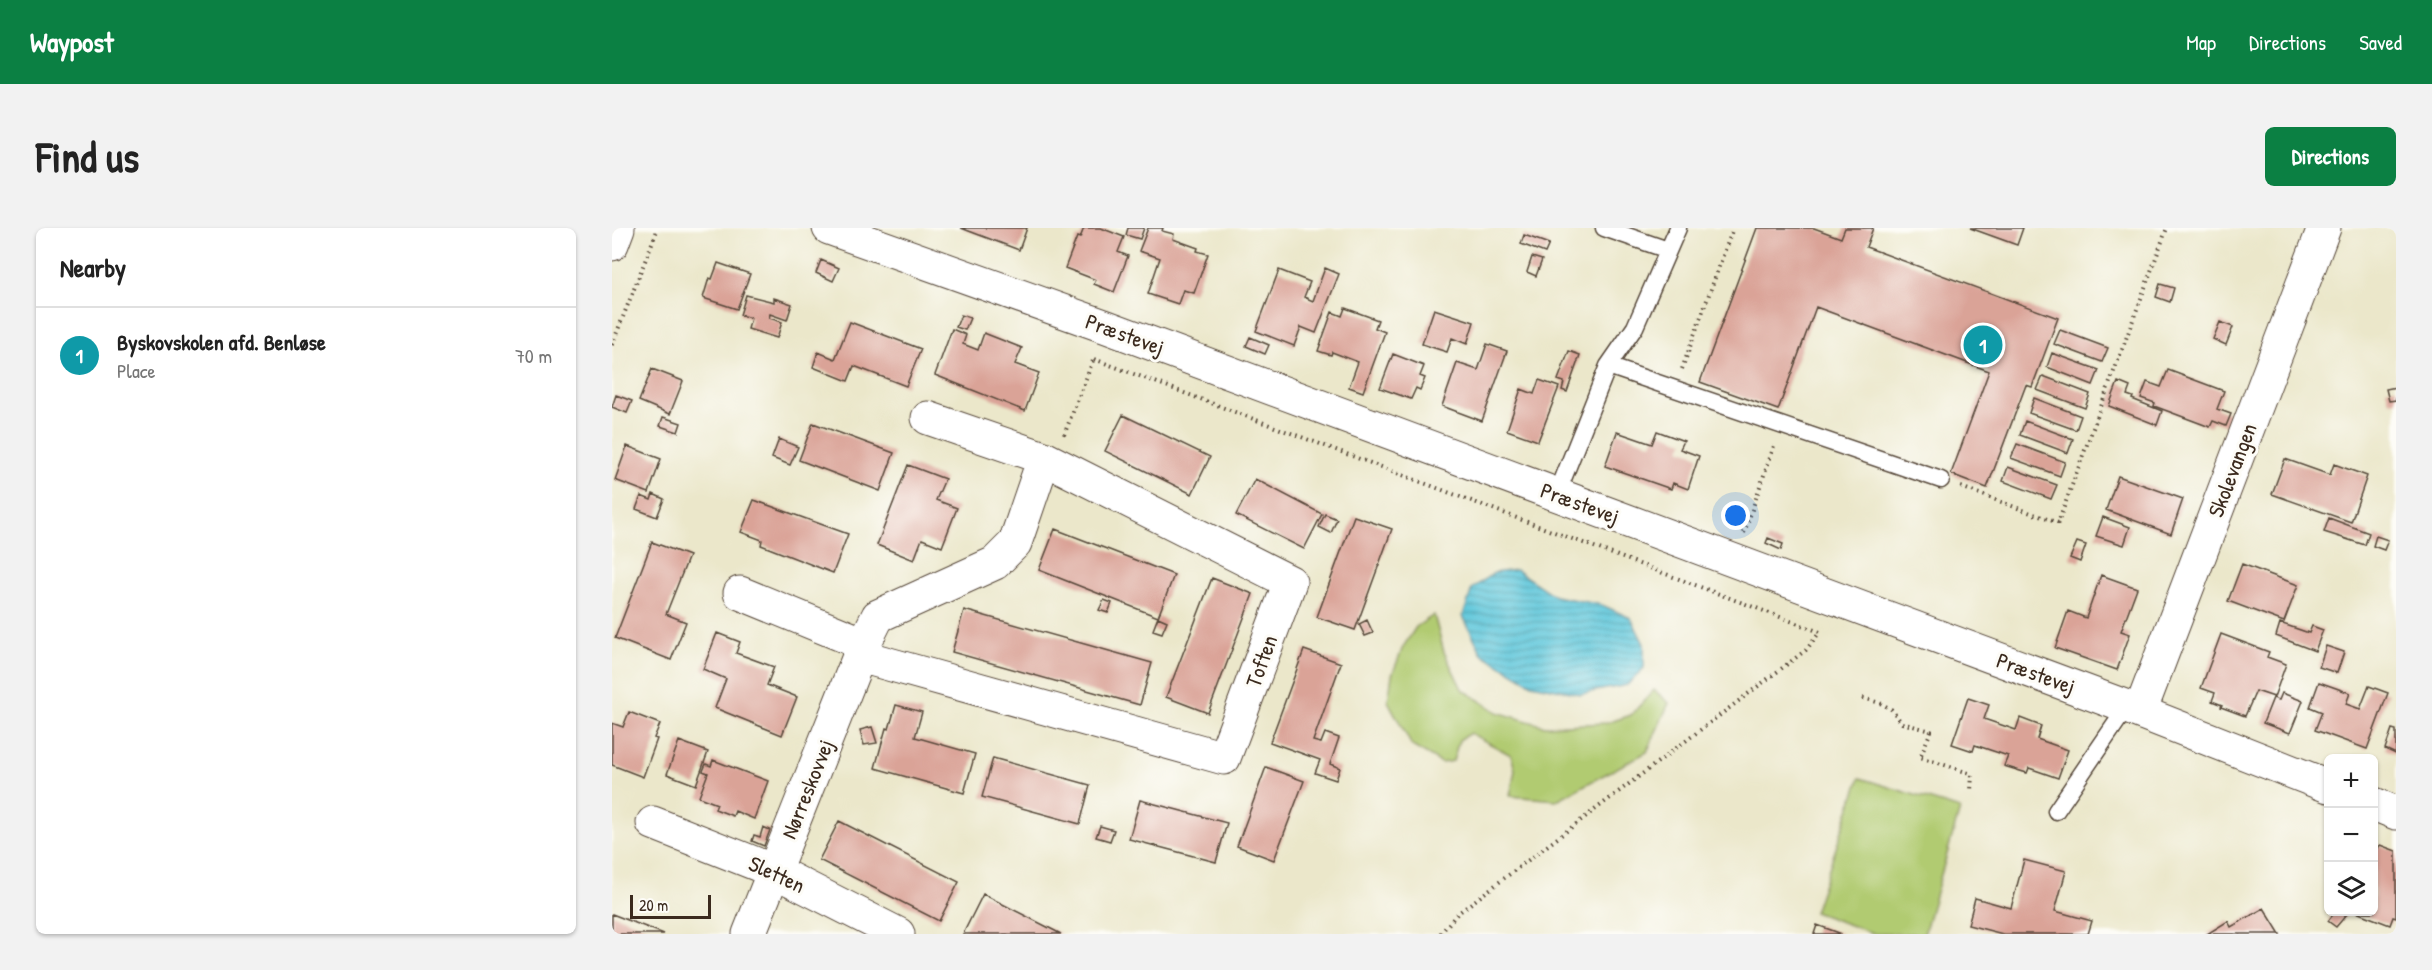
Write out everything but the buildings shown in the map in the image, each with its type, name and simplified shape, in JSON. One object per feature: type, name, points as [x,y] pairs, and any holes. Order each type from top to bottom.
[{"type":"street","points":[[612,244],[618,228]]},
{"type":"street","name":"Præstevej","points":[[829,228],[1107,327],[1557,494],[2134,709],[2324,784]]},
{"type":"street","name":"Skolevangen","points":[[2134,709],[2324,228]]},
{"type":"street","name":"Toften","points":[[862,650],[1224,758],[1290,582],[1044,458],[928,418]]},
{"type":"street","name":"Nørreskovvej","points":[[749,934],[862,650],[878,616],[995,563],[1015,543],[1044,458]]},
{"type":"street","points":[[740,593],[862,650]]},
{"type":"street","points":[[2378,806],[2396,813]]},
{"type":"street","name":"Sletten","points":[[653,823],[774,871],[898,934]]},
{"type":"lane","points":[[1604,228],[1668,250]]},
{"type":"lane","points":[[1557,494],[1608,366],[1635,327],[1678,228]]},
{"type":"lane","points":[[1608,366],[1941,480]]},
{"type":"lane","points":[[2056,811],[2134,709]]},
{"type":"path","points":[[612,345],[658,228]]},
{"type":"path","points":[[1674,390],[1733,228]]},
{"type":"path","points":[[1941,480],[2058,523],[2167,228],[2175,232]]},
{"type":"path","points":[[1044,458],[1060,444],[1107,327]]},
{"type":"path","points":[[1094,359],[1820,632],[1806,650],[1457,914],[1440,934]]},
{"type":"path","points":[[1722,596],[1781,427]]},
{"type":"path","points":[[1863,698],[1890,709],[1902,723],[1931,731],[1920,757],[1972,774],[1971,791]]},
{"type":"green space","points":[[1434,615],[1444,652],[1462,689],[1497,712],[1545,726],[1607,723],[1631,715],[1654,690],[1669,703],[1647,752],[1557,800],[1510,796],[1515,770],[1511,755],[1470,733],[1459,740],[1453,761],[1441,763],[1412,746],[1388,701],[1392,675],[1403,647],[1416,627]]},
{"type":"green space","points":[[1860,778],[1960,809],[1924,934],[1875,934],[1814,912]]},
{"type":"water","points":[[1516,570],[1555,596],[1602,605],[1631,618],[1644,644],[1644,668],[1627,685],[1580,694],[1532,684],[1482,654],[1463,616],[1472,589],[1494,573]]},
{"type":"place","name":"Byskovskolen afd. Benløse","points":[[1983,345]]}]
